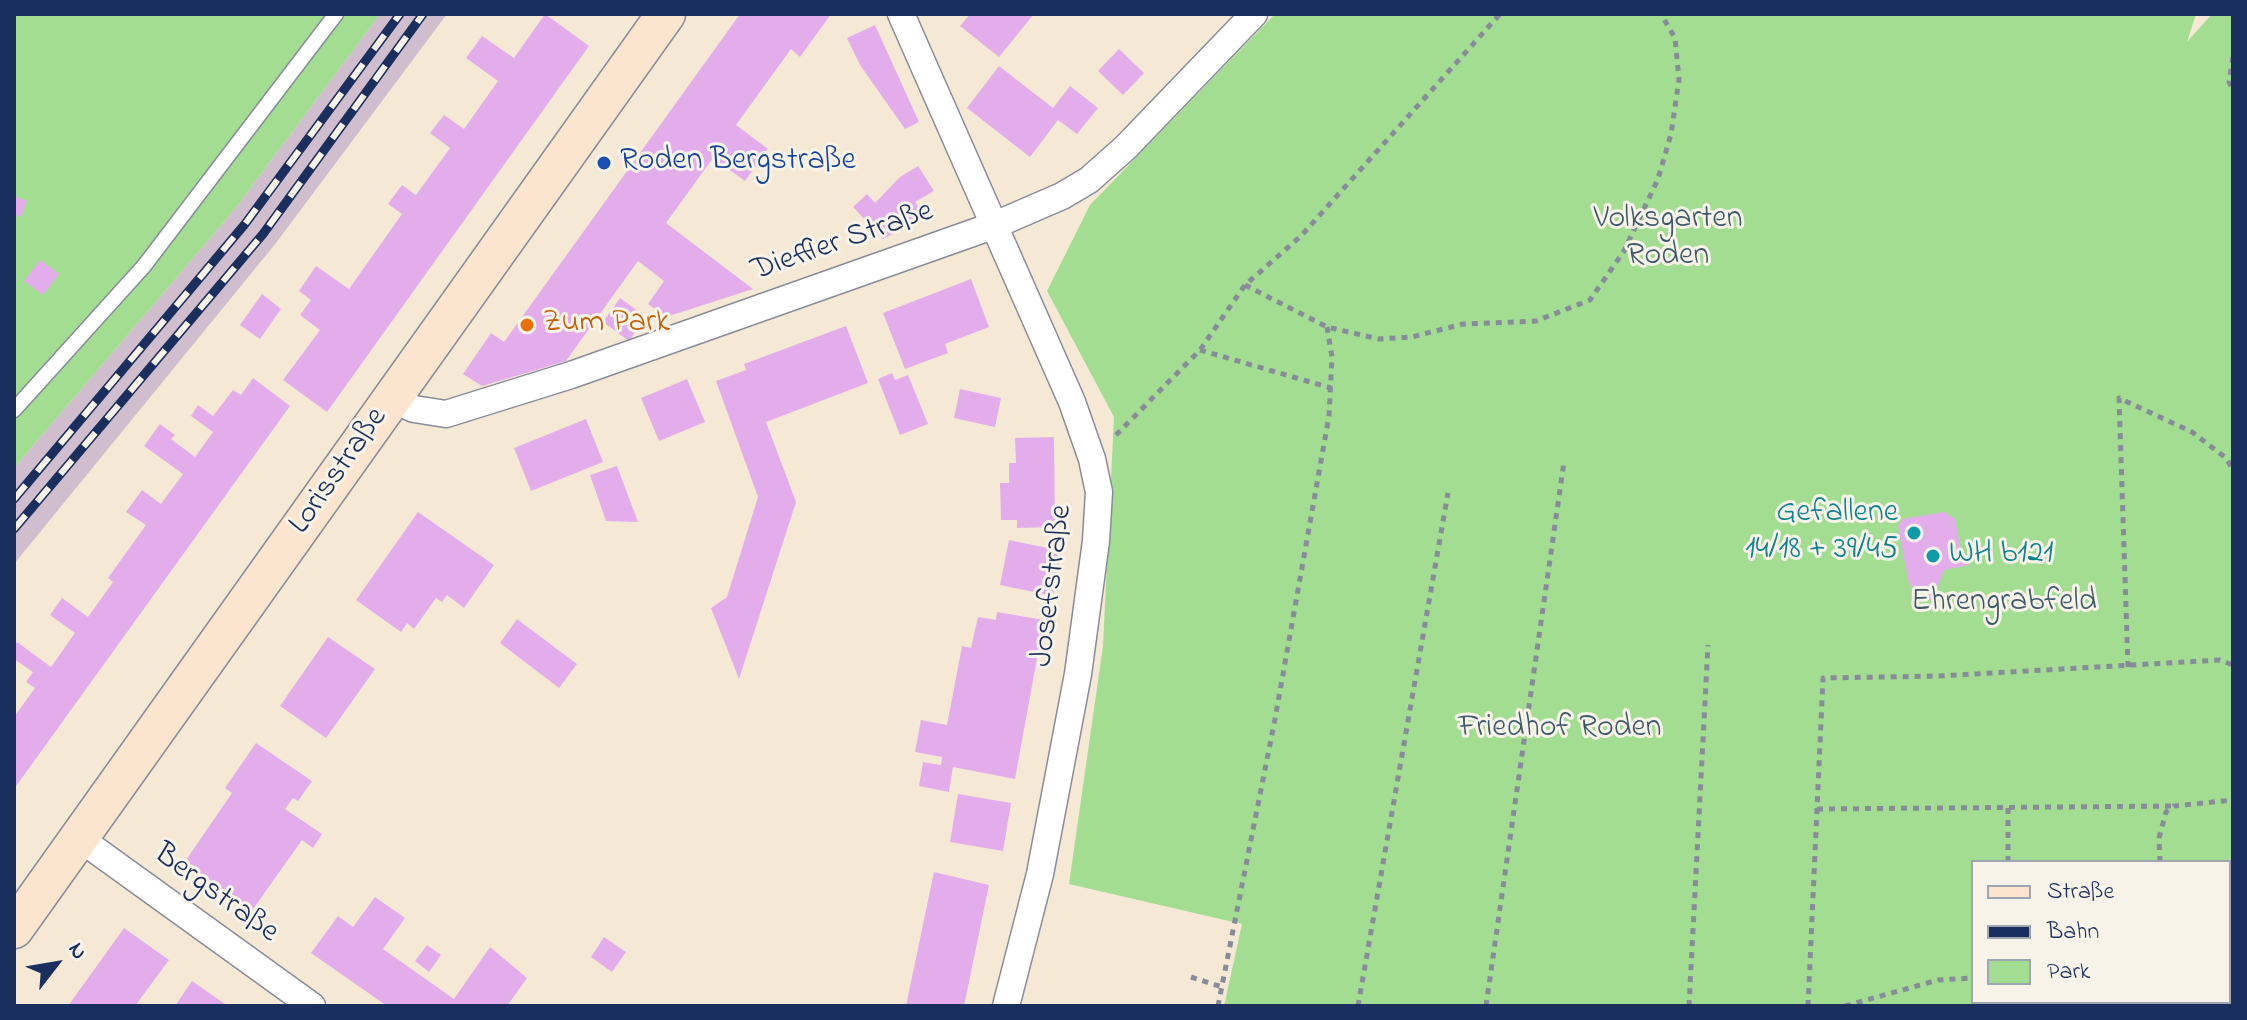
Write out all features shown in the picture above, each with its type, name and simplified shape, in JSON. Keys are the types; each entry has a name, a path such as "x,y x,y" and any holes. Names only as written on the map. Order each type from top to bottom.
{"street":[{"name":"Lorisstraße","path":"14,929 666,14"},
{"name":"Josefstraße","path":"901,14 995,225 1092,459 1099,492 1096,541 1078,674 1040,874 1006,1006"},
{"name":"Dieffler Straße","path":"392,399 414,409 446,414 571,375 995,225 1062,196 1089,180 1126,147 1254,14"},
{"name":"Bergstraße","path":"79,838 312,1006"}],"lane":[{"path":"14,410 144,266 336,14"}],"path":[{"path":"1092,459 1200,350 1245,285 1301,236 1500,14"},
{"path":"1245,285 1327,327 1379,339 1412,337 1463,324 1536,321 1590,300 1624,251 1658,179 1671,134 1679,80 1675,38 1661,14"},
{"path":"2233,57 2229,82 2233,90"},
{"path":"1218,1006 1302,571 1331,388 1332,357 1327,327"},
{"path":"1200,350 1331,388"},
{"path":"2128,667 2119,398 2192,432 2226,458 2233,470"},
{"path":"1486,1006 1564,462"},
{"path":"1358,1006 1448,493"},
{"path":"1689,1006 1708,645"},
{"path":"1808,1006 1823,678 1860,680 2220,660 2233,665"},
{"path":"1817,809 2174,806 2233,800"},
{"path":"2160,860 2159,838 2166,812 2174,806"},
{"path":"2008,808 2008,860"},
{"path":"1191,977 1222,987"},
{"path":"1845,1006 1938,980 1971,978"}],"shaded area":[{"path":"380,14 447,14 276,243 14,564 14,468 235,209"}],"green space":[{"path":"14,14 380,14 235,209 14,468"},
{"path":"1275,14 2196,14 2187,42 2212,14 2233,14 2233,1006 1224,1006 1242,924 1069,884 1103,646 1114,417 1047,291 1090,205"}],"building":[{"path":"545,14 589,46 327,412 283,380 320,330 300,315 311,300 299,291 316,266 349,289 402,214 388,204 402,185 416,195 450,148 430,133 444,115 464,129 498,81 466,58 482,36 514,58"},
{"path":"740,14 831,14 800,57 791,49 736,125 768,149 745,181 713,158 666,223 753,289 666,317 648,304 664,281 638,261 566,361 482,386 463,374 491,333 504,342"},
{"path":"970,14 1034,14 999,57 960,26"},
{"path":"875,25 919,122 905,129 860,65 847,38"},
{"path":"1119,49 1144,73 1123,95 1098,71"},
{"path":"999,66 1053,108 1070,86 1098,108 1077,134 1058,120 1030,157 967,108"},
{"path":"918,166 934,191 915,202 925,217 883,239 853,207 867,194 875,203 900,177"},
{"path":"14,196 27,201 21,217 14,214"},
{"path":"40,260 59,274 43,295 24,281"},
{"path":"971,279 989,327 945,344 948,353 905,369 883,313"},
{"path":"262,294 281,309 260,339 240,325"},
{"path":"620,298 646,317 629,341 603,322"},
{"path":"846,326 868,383 766,422 796,502 739,679 711,608 727,597 758,497 716,381 746,370 744,364"},
{"path":"892,373 895,380 908,375 928,424 900,435 878,379"},
{"path":"253,378 290,406 14,789 14,717 35,688 26,682 33,672 14,659 14,646 17,642 51,667 75,633 50,615 62,598 88,617 113,582 108,578 146,525 126,512 142,490 161,504 183,474 144,446 160,424 175,435 171,439 195,457 213,432 191,416 198,405 213,416 233,390 241,395"},
{"path":"687,379 705,422 659,441 641,398"},
{"path":"960,389 1001,398 995,427 954,418"},
{"path":"586,419 603,462 531,491 514,448"},
{"path":"1054,437 1055,527 1017,528 1017,520 1001,520 1000,483 1009,483 1009,463 1016,463 1015,438"},
{"path":"617,466 638,522 606,521 590,475"},
{"path":"418,512 494,565 464,608 447,595 442,602 436,598 414,629 407,623 401,632 356,600"},
{"name":"WH b121","path":"1944,512 1955,519 1962,556 1967,556 1969,565 1944,570 1932,601 1927,599 1928,588 1916,590 1909,584 1898,526 1903,519"},
{"path":"1009,540 1062,551 1053,596 1000,585"},
{"path":"997,612 1044,620 1015,779 953,767 949,792 919,786 923,762 941,765 942,757 915,752 921,720 947,725 962,646 971,648 978,617 996,620"},
{"path":"517,619 577,664 559,688 500,643"},
{"path":"328,637 375,669 326,738 280,706"},
{"path":"256,743 312,781 298,801 293,798 285,809 322,834 313,848 302,840 251,912 184,863 232,793 225,788"},
{"path":"958,794 1011,803 1003,851 950,842"},
{"path":"934,872 989,885 964,1006 906,1006"},
{"path":"375,897 405,918 383,949 454,999 490,947 527,978 507,1006 387,1006 311,953 338,916 353,927"},
{"path":"124,928 169,960 135,1006 68,1006"},
{"path":"604,937 626,952 612,972 591,957"},
{"path":"427,945 441,955 429,972 415,961"},
{"path":"192,981 228,1006 175,1006"}],"railway":[{"path":"14,499 245,224 400,14"},
{"path":"14,529 263,234 423,14"}],"place":[{"name":"Roden Bergstraße","path":"604,163"},
{"name":"Zum Park","path":"527,325"},
{"name":"Gefallene 14/18 + 39/45","path":"1914,533"},
{"name":"WH b121","path":"1933,556"}],"park label":[{"name":"Volksgarten Roden","path":"1668,240"},
{"name":"Ehrengrabfeld","path":"2004,604"},
{"name":"Friedhof Roden","path":"1560,730"}]}
